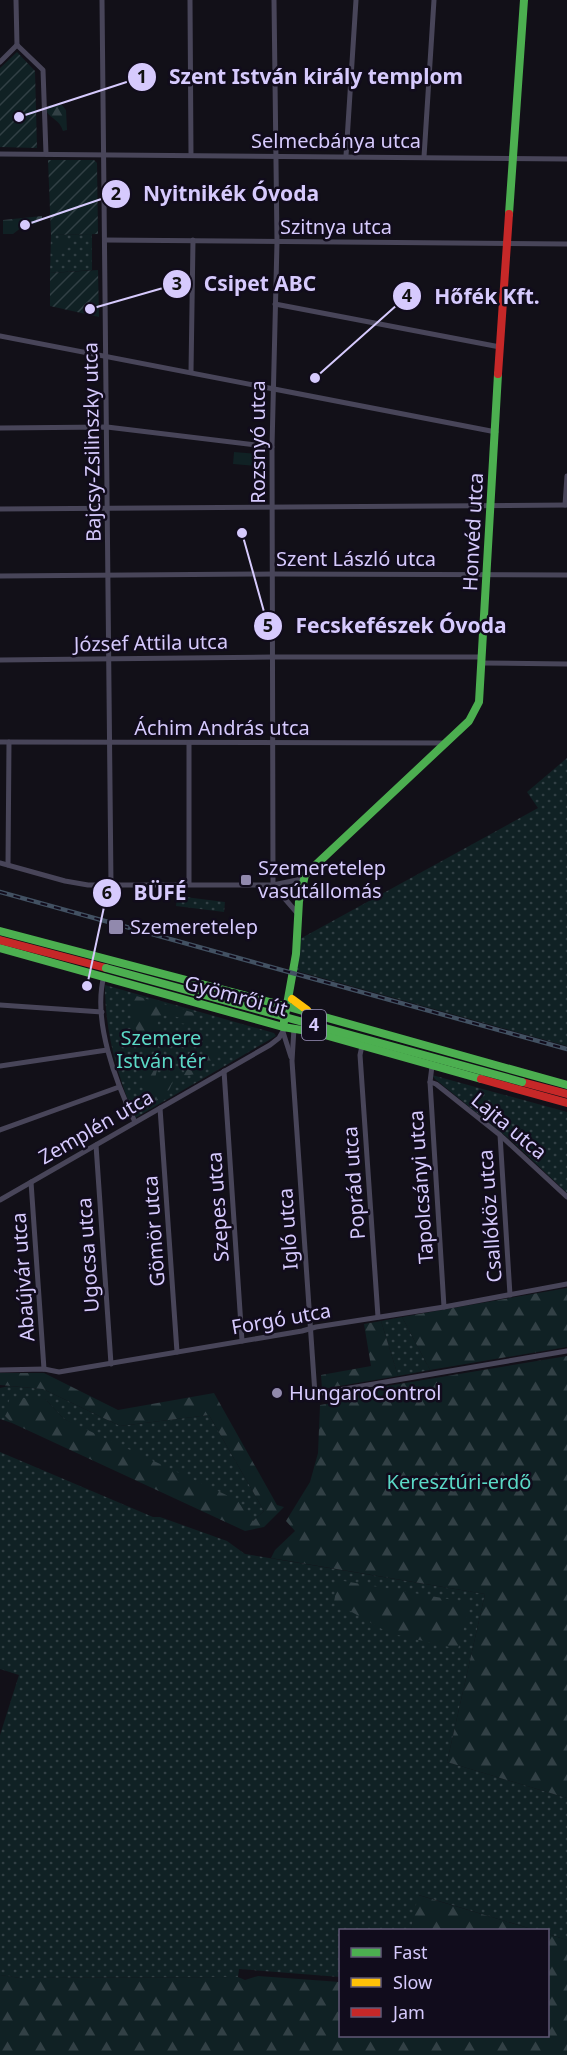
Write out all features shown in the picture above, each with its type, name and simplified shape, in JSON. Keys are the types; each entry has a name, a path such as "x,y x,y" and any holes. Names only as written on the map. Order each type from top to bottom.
{"street":[{"path":"16,0 17,45 43,70 46,154"},
{"name":"Bajcsy-Zsilinszky utca","path":"102,0 111,885"},
{"path":"190,0 191,155"},
{"name":"Rozsnyó utca","path":"273,885 272,447 277,242 274,0"},
{"path":"346,156 356,0"},
{"path":"424,157 434,0"},
{"name":"Honvéd utca","path":"305,875 469,721 479,702 524,0"},
{"path":"0,62 17,45"},
{"name":"Selmecbánya utca","path":"0,154 567,159"},
{"name":"Szitnya utca","path":"105,240 567,244"},
{"path":"191,372 193,240"},
{"path":"276,304 500,347"},
{"path":"0,336 496,432"},
{"path":"0,428 108,427 272,447"},
{"path":"0,508 566,505 567,476"},
{"name":"Szent László utca","path":"0,576 567,575"},
{"name":"József Attila utca","path":"0,660 272,657 482,660 567,664"},
{"name":"Áchim András utca","path":"0,742 445,743"},
{"path":"8,865 9,742"},
{"path":"189,743 189,884"},
{"path":"0,863 77,884 254,886 297,880 305,875"},
{"path":"283,1029 297,943 298,899 305,875"},
{"path":"273,885 298,914"},
{"name":"Gyömrői út","path":"0,931 285,1006 567,1085"},
{"name":"4","path":"0,940 105,972 567,1094"},
{"name":"Gyömrői út","path":"0,948 105,972 283,1029 294,1028 567,1103"},
{"path":"105,972 102,1012 107,1050 118,1087 135,1122"},
{"path":"273,1004 290,995"},
{"path":"290,995 294,1009 294,1028"},
{"path":"290,995 316,1015"},
{"path":"0,1005 102,1012"},
{"name":"Igló utca","path":"294,1028 292,1061 315,1394 567,1351"},
{"name":"Igló utca","path":"283,1029 292,1061"},
{"name":"Zemplén utca","path":"0,1200 270,1045 279,1038 283,1029"},
{"name":"Zemplén utca","path":"270,1045 287,1045 293,1042"},
{"name":"Poprád utca","path":"362,1047 360,1055 378,1317"},
{"path":"0,1066 107,1050"},
{"name":"Tapolcsányi utca","path":"432,1066 430,1082 444,1307"},
{"name":"Szepes utca","path":"224,1071 242,1341"},
{"name":"Lajta utca","path":"430,1082 436,1084 500,1136 567,1197"},
{"path":"0,1130 118,1087"},
{"name":"Gömör utca","path":"160,1108 177,1352"},
{"name":"Csallóköz utca","path":"500,1136 510,1295"},
{"name":"Ugocsa utca","path":"96,1145 111,1364"},
{"name":"Abaújvár utca","path":"31,1182 44,1369"},
{"name":"Forgó utca","path":"0,1370 44,1369 59,1372 567,1284"}],"green space":[{"path":"17,52 35,71 37,148 0,147 0,68"},
{"path":"49,105 62,105 66,110 67,130 63,131 60,124 46,111"},
{"path":"48,160 94,160 97,163 98,234 51,235"},
{"path":"42,216 42,219 35,224 26,224 13,234 3,234 3,220"},
{"path":"92,234 92,270 50,273 51,235"},
{"path":"63,238 69,243 69,247 59,254 53,254 53,242"},
{"path":"98,270 99,317 50,306 50,273"},
{"path":"234,452 258,454 257,466 233,464"},
{"path":"567,758 567,1046 293,970 298,940 538,808 527,792"},
{"path":"177,896 225,902 224,912 176,906"},
{"name":"Szemere István tér","path":"105,985 274,1033 276,1036 135,1118 113,1053 107,1020"},
{"path":"133,995 198,1014 196,1020 186,1024 179,1023 181,1018 169,1015 157,1016 158,1026 165,1033 158,1043 147,1051 132,1021"},
{"path":"213,1049 218,1054 208,1067 199,1073 183,1075 187,1064 205,1061"},
{"path":"155,1060 158,1066 155,1078 167,1079 170,1070 173,1069 174,1077 164,1099 153,1101 142,1077 146,1065"},
{"path":"432,1075 567,1112 567,1193 513,1142"},
{"path":"567,1288 567,1347 430,1370 402,1317"},
{"path":"402,1317 430,1370 398,1376 381,1321"},
{"path":"381,1321 398,1376 322,1389 321,1375 371,1366 364,1324"},
{"name":"Keresztúri-erdő","path":"567,1356 567,1798 447,1762 485,1594 271,1558 275,1550 295,1531 286,1521 310,1482 318,1453 320,1405 333,1403 333,1395"},
{"path":"0,1373 44,1373 118,1410 214,1393 277,1505 284,1507 264,1527 245,1531 12,1423 5,1416 10,1397 45,1399 64,1419 237,1500 253,1521 264,1511 209,1415 120,1426 43,1389 0,1385"},
{"path":"9,1386 43,1389 120,1426 209,1415 264,1511 253,1521 64,1419 45,1399 5,1416 12,1423 0,1419 0,1388"},
{"path":"0,1452 153,1517 160,1517 227,1541 245,1554 485,1594 447,1762 567,1798 567,1940 549,1934 549,1929 532,1929 419,1895 411,1929 339,1929 339,1977 239,1969 238,1977 20,1978 0,1975 0,1735 19,1675 0,1669"},
{"path":"338,1580 471,1603 458,1649 389,1633 334,1602"},
{"path":"418,1895 532,1929 411,1929"},
{"path":"549,1934 567,1940 567,2055 0,2055 0,1975 20,1978 238,1977 245,1980 258,1976 339,1982 339,2037 549,2037"}],"railway":[{"path":"0,892 567,1049"}],"traffic: fast":[{"path":"509,214 524,0"},
{"path":"283,1027 296,954 299,901 305,875 469,721 479,702 498,374"},
{"path":"0,931 285,1006 567,1085"},
{"path":"0,948 283,1027 314,1032 481,1079"},
{"path":"106,968 522,1082"}],"traffic: slow":[{"path":"292,999 307,1010"}],"traffic: jam":[{"path":"498,374 509,214"},
{"path":"0,940 106,968"},
{"path":"481,1079 567,1103"},
{"path":"522,1082 567,1094"}],"place":[{"name":"Szent István király templom","path":"19,117"},
{"name":"Nyitnikék Óvoda","path":"25,225"},
{"name":"Csipet ABC","path":"90,309"},
{"name":"Hőfék Kft.","path":"315,378"},
{"name":"Fecskefészek Óvoda","path":"242,533"},
{"name":"Szemeretelep vasútállomás","path":"246,880"},
{"name":"Szemeretelep","path":"116,927"},
{"name":"BÜFÉ","path":"87,986"},
{"name":"HungaroControl","path":"277,1393"}]}
